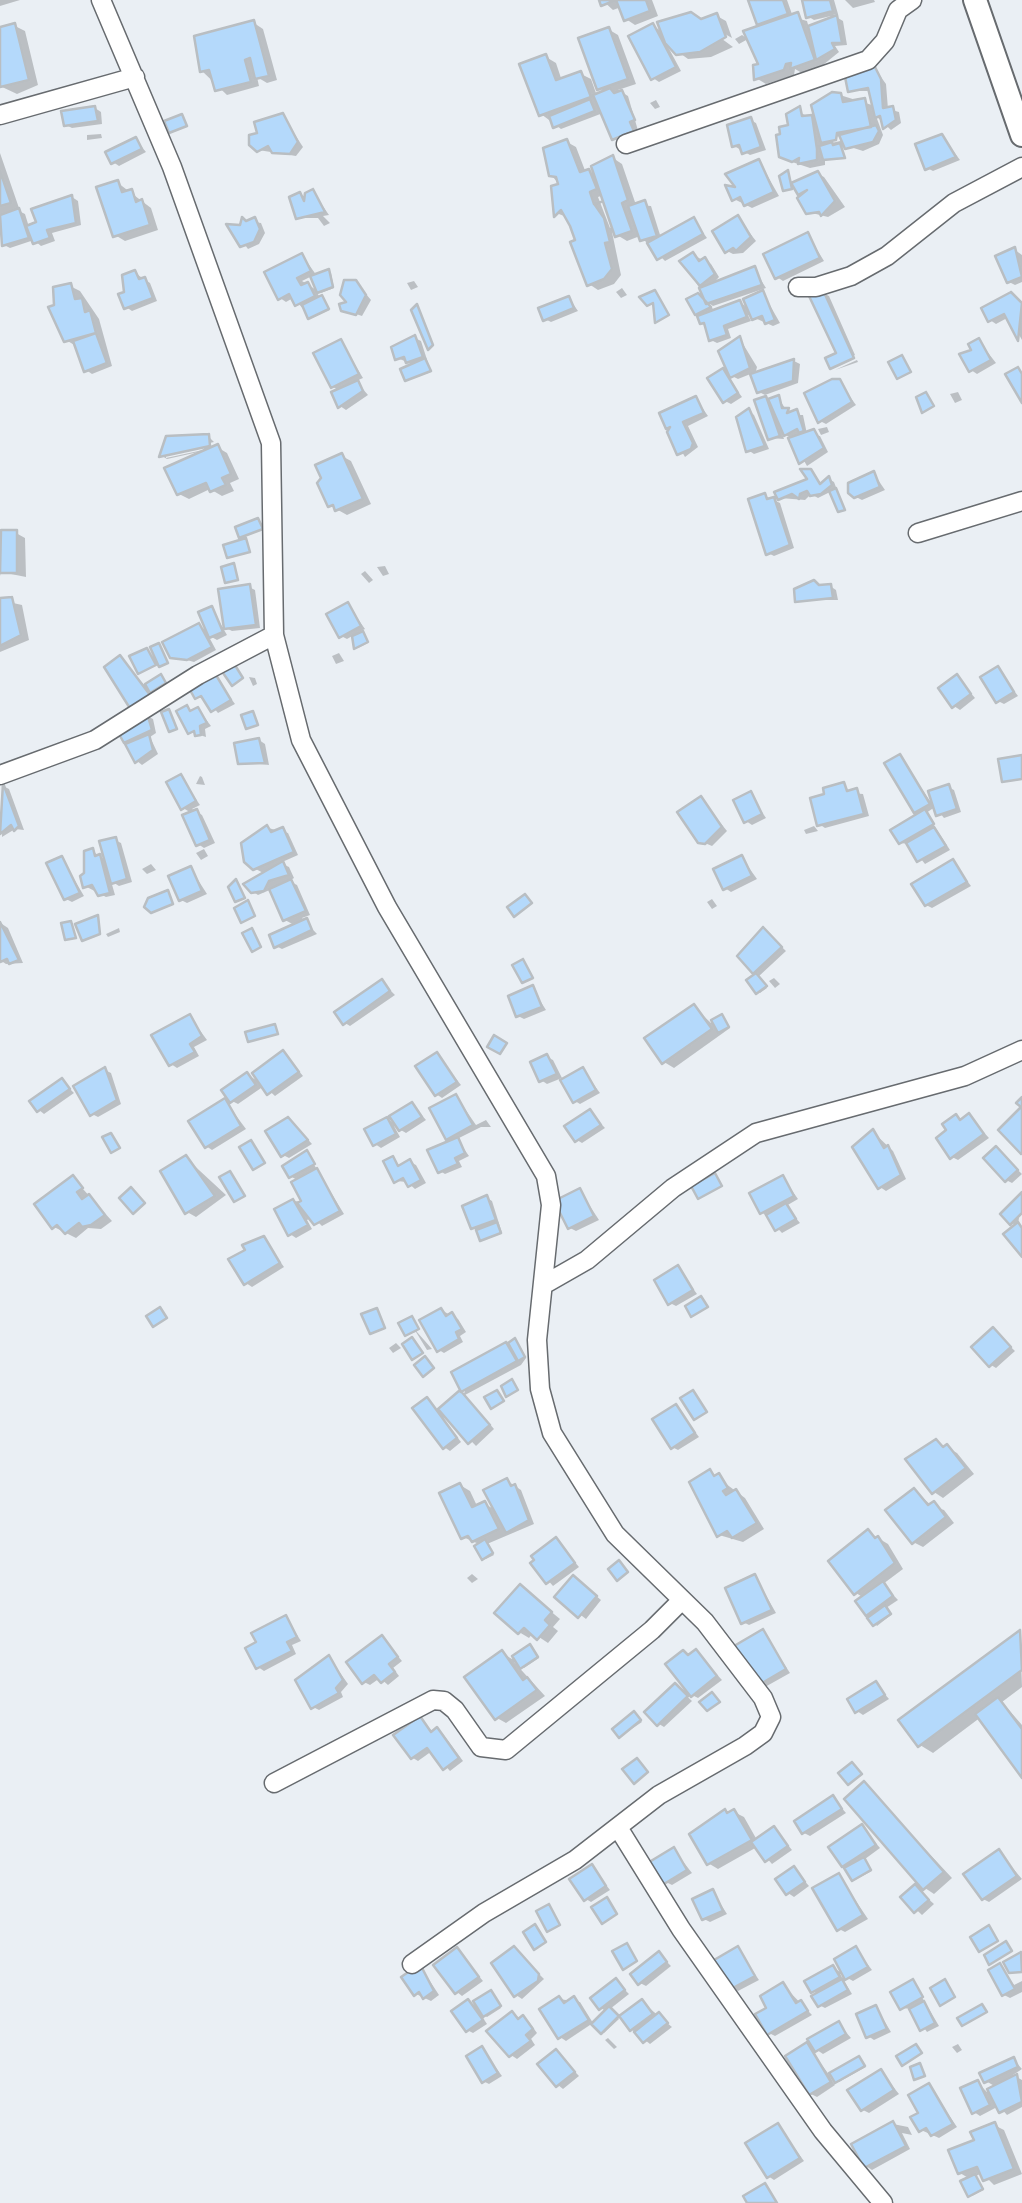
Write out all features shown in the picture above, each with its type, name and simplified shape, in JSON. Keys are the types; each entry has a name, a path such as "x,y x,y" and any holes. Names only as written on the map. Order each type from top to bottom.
{"street":[{"path":"100,0 136,77 271,443 274,635 301,740 387,907 546,1176 550,1205 538,1340 540,1389 552,1433 615,1534 705,1622 762,1698 770,1716 769,1725 733,1754 630,1815 619,1829 412,1964"},
{"path":"626,144 868,60 885,42 898,10 912,0"},
{"path":"976,0 1022,135"},
{"path":"0,115 136,77"},
{"path":"798,287 816,287 851,276 887,256 954,203 1022,167"},
{"path":"918,533 1022,500"},
{"path":"0,775 95,740 198,675 274,635"},
{"path":"545,1284 587,1260 687,1178 756,1133 965,1076 1022,1050"},
{"path":"274,1783 432,1700 444,1701 455,1710 481,1747 506,1750 652,1630 682,1600"},
{"path":"619,1829 681,1929 823,2131 884,2203"}],"building":[{"path":"616,0 646,0 650,11 624,21"},
{"path":"748,0 783,0 788,14 757,25"},
{"path":"802,0 830,0 833,11 806,18"},
{"path":"691,12 701,19 717,13 726,37 700,52 676,55 665,43 657,22"},
{"path":"798,12 815,60 790,69 791,63 786,64 784,70 754,80 753,65 758,64 743,31"},
{"path":"837,15 842,43 832,43 835,49 816,60 808,26"},
{"path":"254,20 269,76 255,79 250,58 245,60 251,82 215,91 209,70 200,72 194,36"},
{"path":"15,23 29,80 0,87 0,27"},
{"path":"653,23 676,67 651,80 628,36"},
{"path":"609,27 628,79 597,90 578,38"},
{"path":"546,54 556,80 581,71 591,97 539,116 519,64"},
{"path":"873,63 881,79 883,108 893,106 896,120 883,129 880,116 875,118 868,88 848,92 845,77"},
{"path":"610,88 614,93 622,90 635,120 630,122 634,131 612,140 593,95"},
{"path":"832,92 841,93 843,102 865,98 871,127 837,133 836,140 821,143 811,105"},
{"path":"590,99 595,111 553,128 549,116"},
{"path":"95,106 98,121 64,126 61,111"},
{"path":"800,106 802,116 812,115 817,160 798,164 799,158 792,162 779,157 776,135 780,134 779,127 788,125 786,114"},
{"path":"283,113 298,142 290,154 272,153 268,146 257,152 249,145 249,135 257,133 254,122"},
{"path":"182,114 187,126 169,133 164,121"},
{"path":"751,117 761,147 742,154 739,145 732,147 727,125"},
{"path":"876,125 879,131 873,142 845,149 839,135"},
{"path":"942,134 956,157 925,170 915,144"},
{"path":"136,137 142,149 111,164 105,152"},
{"path":"567,139 580,172 589,169 597,189 590,192 594,204 601,202 595,205 604,218 610,242 605,243 612,269 604,279 587,286 570,242 575,240 570,226 561,210 554,217 551,186 558,184 556,177 549,176 543,148"},
{"path":"840,143 845,158 823,160 819,146"},
{"path":"613,155 628,200 622,203 632,231 615,237 591,166"},
{"path":"759,159 774,192 744,206 740,197 732,201 725,185 735,187 725,174"},
{"path":"788,170 792,189 783,191 779,176"},
{"path":"0,171 11,203 0,206"},
{"path":"818,171 835,201 821,216 819,212 806,214 797,198 807,190 798,195 791,183"},
{"path":"118,180 122,192 132,189 136,202 142,199 150,225 113,237 96,187"},
{"path":"313,189 325,212 296,219 289,197 300,192 304,201 305,193"},
{"path":"72,195 76,223 47,230 50,238 33,244 26,226 36,222 31,209"},
{"path":"645,200 657,236 640,241 628,206"},
{"path":"19,208 29,238 2,246 0,215"},
{"path":"738,215 751,237 736,251 733,248 725,253 712,231"},
{"path":"242,217 246,221 255,217 260,229 254,242 240,247 226,224 240,225"},
{"path":"694,217 703,234 657,260 647,243"},
{"path":"808,232 820,258 775,279 763,254"},
{"path":"1015,247 1022,277 1007,283 995,256"},
{"path":"693,252 699,261 705,257 715,274 700,286 679,261"},
{"path":"302,253 311,271 297,278 301,285 308,282 315,296 295,306 289,294 278,300 264,272"},
{"path":"755,266 762,285 706,304 699,288"},
{"path":"329,269 333,287 317,293 310,276"},
{"path":"135,270 139,279 145,277 153,298 124,309 118,294 124,292 122,275"},
{"path":"344,280 356,280 366,295 356,315 341,311 339,304 346,302 340,295"},
{"path":"71,283 75,299 82,298 85,312 90,310 96,333 64,342 48,307 54,305 53,287"},
{"path":"655,290 669,315 655,323 653,303 647,306 639,297"},
{"path":"763,290 775,320 765,324 762,316 752,320 743,299"},
{"path":"823,290 854,358 830,369 825,358 836,353 809,296"},
{"path":"1011,292 1022,303 1018,341 1004,314 988,322 981,308"},
{"path":"698,293 711,307 695,315 686,299"},
{"path":"322,295 329,309 308,319 302,305"},
{"path":"569,296 574,308 543,321 538,308"},
{"path":"740,300 747,317 724,326 727,335 709,341 704,323 700,324 697,316"},
{"path":"417,304 433,345 428,350 411,310"},
{"path":"96,333 107,363 84,372 73,341"},
{"path":"415,335 423,357 406,363 404,357 395,360 391,347"},
{"path":"740,336 750,368 730,378 718,351"},
{"path":"979,338 991,360 969,372 959,354 971,350 968,344"},
{"path":"341,339 359,374 331,388 313,353"},
{"path":"902,355 911,372 897,379 888,362"},
{"path":"425,358 431,371 405,381 400,369"},
{"path":"794,359 793,381 757,393 750,374"},
{"path":"1018,367 1022,374 1022,403 1005,374"},
{"path":"723,368 738,393 723,403 707,378"},
{"path":"840,379 852,402 818,423 804,393"},
{"path":"358,380 363,391 338,408 331,392"},
{"path":"926,392 934,406 922,413 916,397"},
{"path":"779,395 782,408 789,408 787,413 797,409 804,431 799,433 797,429 784,436 768,399"},
{"path":"696,396 704,413 683,422 693,443 691,449 677,455 667,432 670,427 666,429 659,413"},
{"path":"766,396 780,436 768,440 754,400"},
{"path":"749,408 765,446 746,452 736,417"},
{"path":"814,429 824,448 799,464 788,438"},
{"path":"209,434 210,446 159,457 166,436"},
{"path":"218,444 231,474 222,478 226,485 210,492 206,483 177,495 164,468"},
{"path":"342,453 363,499 335,511 333,505 328,507 317,483 321,478 315,465"},
{"path":"800,469 811,469 820,484 829,476 832,485 821,494 810,496 807,491 799,499 792,494 778,500 774,492 807,479"},
{"path":"874,471 880,487 854,498 848,493 848,483"},
{"path":"836,488 845,510 838,512 829,491"},
{"path":"765,493 767,499 774,497 790,545 766,555 748,499"},
{"path":"258,518 263,529 239,538 235,527"},
{"path":"1,530 17,530 17,573 0,573"},
{"path":"246,538 250,552 227,558 223,545"},
{"path":"234,563 238,580 225,583 221,567"},
{"path":"814,580 819,585 831,584 833,598 795,602 794,589"},
{"path":"250,584 256,625 224,629 218,589"},
{"path":"12,597 21,635 0,646 0,598"},
{"path":"348,602 361,626 339,638 326,614"},
{"path":"212,606 223,632 209,638 198,612"},
{"path":"199,623 212,647 187,660 170,658 162,642"},
{"path":"363,631 368,642 354,649 352,636"},
{"path":"159,643 168,663 159,667 150,647"},
{"path":"147,648 156,665 138,674 129,656"},
{"path":"120,655 150,695 131,710 104,667"},
{"path":"233,662 243,678 232,686 221,670"},
{"path":"998,666 1014,692 996,703 980,677"},
{"path":"161,674 166,683 150,693 145,684"},
{"path":"957,674 971,694 952,708 938,688"},
{"path":"216,675 231,700 211,712 201,696 195,699 190,690"},
{"path":"187,705 190,711 198,707 207,723 200,726 201,735 195,736 194,731 188,734 176,711"},
{"path":"169,709 177,729 169,732 161,712"},
{"path":"253,711 258,725 246,729 241,715"},
{"path":"147,713 152,730 124,743 119,734"},
{"path":"149,734 153,750 135,763 125,744"},
{"path":"259,738 265,763 238,764 234,743"},
{"path":"900,754 930,804 914,813 884,763"},
{"path":"1022,755 1022,779 1002,782 998,759"},
{"path":"181,774 196,801 181,810 166,782"},
{"path":"844,782 847,791 857,788 864,814 817,826 810,798 824,794 823,788"},
{"path":"3,783 19,826 14,831 11,825 0,834"},
{"path":"949,784 957,809 936,816 928,791"},
{"path":"751,791 762,814 744,823 733,800"},
{"path":"701,796 722,827 705,844 698,843 677,812"},
{"path":"197,809 210,840 196,846 182,815"},
{"path":"925,809 934,824 899,844 890,830"},
{"path":"267,825 271,832 283,827 294,852 253,870 244,862 241,843"},
{"path":"934,827 946,846 917,862 906,843"},
{"path":"116,837 127,879 111,884 99,841"},
{"path":"93,848 95,856 100,854 110,893 98,896 92,885 83,888 80,876 84,873 84,851"},
{"path":"742,855 752,876 723,890 713,869"},
{"path":"62,856 80,893 64,900 46,863"},
{"path":"953,859 967,882 925,906 911,884"},
{"path":"283,861 289,875 269,881 264,891 251,893 243,884"},
{"path":"191,866 202,891 179,901 168,876"},
{"path":"236,879 245,898 235,902 228,887"},
{"path":"291,879 306,911 283,921 269,889"},
{"path":"168,890 173,904 151,913 144,907 148,898"},
{"path":"525,894 532,903 514,917 507,907"},
{"path":"248,900 255,916 241,923 234,908"},
{"path":"98,915 100,934 82,941 75,924"},
{"path":"307,918 312,930 274,948 269,935"},
{"path":"71,921 76,938 65,940 61,923"},
{"path":"0,922 19,960 9,964 7,959 0,962"},
{"path":"763,927 782,947 753,974 737,956"},
{"path":"252,928 261,947 252,952 242,933"},
{"path":"523,959 533,978 522,983 512,965"},
{"path":"756,973 767,986 756,994 746,980"},
{"path":"382,979 390,991 343,1025 334,1012"},
{"path":"533,985 542,1007 516,1017 508,996"},
{"path":"694,1004 712,1029 662,1064 644,1038"},
{"path":"190,1014 202,1036 190,1044 195,1052 169,1066 151,1035"},
{"path":"722,1014 729,1027 718,1033 711,1020"},
{"path":"275,1024 278,1034 248,1042 245,1032"},
{"path":"494,1035 507,1043 500,1054 487,1047"},
{"path":"283,1050 299,1072 267,1095 252,1073"},
{"path":"437,1052 457,1082 435,1096 415,1066"},
{"path":"547,1054 557,1074 539,1082 530,1062"},
{"path":"105,1067 117,1100 90,1116 73,1086"},
{"path":"583,1067 596,1090 573,1103 560,1080"},
{"path":"247,1072 256,1085 230,1103 221,1090"},
{"path":"62,1078 70,1089 37,1112 29,1101"},
{"path":"456,1094 473,1125 446,1140 429,1108"},
{"path":"1022,1097 1021,1154 998,1130 1021,1107 1016,1103"},
{"path":"225,1098 241,1126 205,1148 188,1121"},
{"path":"412,1102 422,1117 399,1131 389,1116"},
{"path":"590,1109 601,1125 575,1142 564,1126"},
{"path":"969,1113 984,1134 950,1159 936,1138 946,1130 942,1124 956,1114 960,1120"},
{"path":"288,1117 308,1140 281,1157 265,1131"},
{"path":"387,1117 396,1134 373,1146 364,1129"},
{"path":"873,1129 884,1148 888,1145 901,1175 878,1189 852,1147"},
{"path":"111,1133 120,1148 111,1153 102,1137"},
{"path":"458,1137 465,1153 455,1158 458,1164 438,1173 427,1150"},
{"path":"251,1140 265,1163 253,1170 239,1147"},
{"path":"996,1146 1018,1170 1005,1182 983,1158"},
{"path":"307,1150 315,1164 289,1178 282,1166"},
{"path":"186,1155 215,1196 185,1214 160,1171"},
{"path":"393,1156 398,1166 410,1159 421,1180 408,1187 403,1178 394,1183 383,1161"},
{"path":"317,1168 340,1211 314,1225 297,1203 301,1201 291,1182"},
{"path":"230,1171 245,1196 234,1202 219,1177"},
{"path":"715,1173 722,1186 698,1199 691,1186"},
{"path":"73,1175 83,1188 77,1192 82,1199 89,1194 105,1215 91,1225 82,1227 79,1223 65,1234 57,1225 52,1229 34,1204"},
{"path":"783,1175 794,1196 760,1214 749,1193"},
{"path":"131,1187 145,1203 133,1214 119,1198"},
{"path":"580,1188 594,1216 568,1229 554,1201"},
{"path":"1022,1192 1022,1213 1010,1225 1000,1214"},
{"path":"487,1195 496,1220 471,1229 462,1206"},
{"path":"293,1199 308,1225 288,1236 274,1209"},
{"path":"786,1203 796,1219 775,1231 766,1215"},
{"path":"497,1222 501,1233 480,1241 476,1230"},
{"path":"1018,1222 1022,1228 1022,1257 1003,1234"},
{"path":"264,1236 280,1263 244,1285 228,1259 245,1250 242,1245"},
{"path":"678,1265 693,1290 668,1305 654,1280"},
{"path":"701,1296 708,1307 691,1317 685,1306"},
{"path":"160,1307 167,1318 153,1327 146,1316"},
{"path":"377,1308 385,1328 370,1334 361,1314"},
{"path":"441,1308 446,1316 452,1312 462,1329 456,1332 459,1339 437,1352 419,1320"},
{"path":"412,1316 419,1329 405,1336 398,1323"},
{"path":"993,1327 1011,1347 989,1367 971,1347"},
{"path":"412,1337 423,1353 412,1360 402,1344"},
{"path":"515,1338 525,1357 518,1361 508,1343"},
{"path":"506,1342 517,1361 461,1392 451,1372"},
{"path":"425,1356 434,1368 423,1377 414,1365"},
{"path":"512,1379 518,1390 506,1397 501,1386"},
{"path":"460,1390 490,1425 468,1444 438,1409"},
{"path":"497,1390 504,1401 491,1409 484,1397"},
{"path":"693,1390 707,1412 694,1420 680,1398"},
{"path":"427,1397 457,1438 443,1449 412,1408"},
{"path":"676,1404 695,1433 671,1449 652,1419"},
{"path":"936,1439 943,1447 947,1444 966,1468 932,1494 905,1459"},
{"path":"710,1469 714,1476 719,1473 728,1488 723,1491 726,1495 736,1489 757,1523 732,1538 727,1531 717,1537 689,1482"},
{"path":"507,1478 511,1486 515,1484 529,1520 506,1533 483,1490"},
{"path":"460,1483 472,1507 485,1501 499,1529 472,1542 468,1536 461,1539 439,1493"},
{"path":"914,1488 928,1505 934,1501 946,1517 912,1544 885,1510"},
{"path":"868,1529 875,1538 878,1536 895,1563 854,1595 828,1561"},
{"path":"556,1537 575,1563 546,1584 530,1563 534,1560 531,1556"},
{"path":"485,1539 493,1553 482,1560 474,1546"},
{"path":"619,1560 628,1572 617,1581 608,1569"},
{"path":"755,1574 772,1610 741,1624 725,1588"},
{"path":"573,1575 597,1596 578,1618 554,1597"},
{"path":"883,1581 893,1596 866,1616 855,1601"},
{"path":"520,1584 552,1612 545,1620 550,1625 537,1640 524,1628 518,1634 494,1613"},
{"path":"885,1605 891,1614 873,1626 867,1618"},
{"path":"286,1615 297,1637 287,1642 292,1651 256,1669 245,1648 256,1642 251,1633"},
{"path":"763,1629 786,1669 757,1686 734,1646"},
{"path":"1020,1630 1022,1670 918,1747 898,1720"},
{"path":"382,1635 398,1657 389,1664 395,1672 381,1683 374,1675 362,1684 346,1662"},
{"path":"530,1644 538,1657 520,1669 512,1656"},
{"path":"696,1649 717,1676 691,1697 665,1664 683,1650 688,1655"},
{"path":"502,1650 523,1680 527,1677 537,1690 495,1720 464,1677"},
{"path":"329,1655 343,1680 336,1688 339,1693 311,1709 295,1680"},
{"path":"876,1681 885,1695 855,1713 847,1699"},
{"path":"675,1683 688,1696 657,1726 644,1712"},
{"path":"712,1692 720,1702 707,1711 699,1702"},
{"path":"998,1697 1022,1729 1022,1778 975,1714"},
{"path":"634,1711 641,1720 619,1738 612,1729"},
{"path":"420,1716 431,1732 437,1727 459,1758 443,1770 427,1748 411,1759 393,1735"},
{"path":"637,1758 648,1772 634,1784 622,1769"},
{"path":"852,1762 862,1774 848,1785 838,1773"},
{"path":"864,1781 944,1872 923,1890 844,1799"},
{"path":"833,1795 842,1809 802,1834 794,1821"},
{"path":"725,1809 727,1813 734,1809 752,1840 707,1865 689,1834"},
{"path":"862,1824 876,1845 842,1867 828,1847"},
{"path":"774,1826 788,1846 765,1862 751,1842"},
{"path":"674,1847 687,1870 664,1884 646,1864"},
{"path":"999,1849 1017,1876 982,1900 963,1874"},
{"path":"864,1857 871,1870 852,1881 844,1868"},
{"path":"592,1864 606,1886 584,1901 569,1879"},
{"path":"794,1866 805,1882 786,1895 775,1879"},
{"path":"839,1873 863,1915 837,1931 812,1888"},
{"path":"915,1884 929,1900 914,1913 900,1897"},
{"path":"713,1889 723,1911 702,1920 692,1899"},
{"path":"607,1897 617,1914 602,1924 591,1907"},
{"path":"549,1904 560,1925 547,1932 536,1911"},
{"path":"535,1924 546,1942 534,1950 523,1932"},
{"path":"989,1925 998,1941 979,1952 970,1937"},
{"path":"1006,1941 1012,1951 989,1965 984,1955"},
{"path":"627,1943 637,1961 623,1970 612,1951"},
{"path":"514,1946 539,1974 538,1981 514,1997 491,1963"},
{"path":"738,1946 755,1976 731,1989 714,1960"},
{"path":"856,1946 868,1967 845,1980 834,1959"},
{"path":"457,1947 479,1977 455,1994 433,1965"},
{"path":"659,1951 667,1962 638,1985 630,1974"},
{"path":"1021,1952 1022,1972 1009,1973 1003,1962"},
{"path":"1000,1963 1015,1989 1002,1996 988,1970"},
{"path":"420,1964 434,1991 423,1999 419,1992 414,1996 401,1977"},
{"path":"833,1965 840,1977 811,1993 804,1981"},
{"path":"616,1978 625,1990 599,2010 590,1998"},
{"path":"842,1979 848,1990 818,2007 811,1996"},
{"path":"913,1979 923,1997 900,2010 890,1992"},
{"path":"945,1979 955,1997 940,2006 930,1988"},
{"path":"783,1982 796,2003 801,2000 808,2011 767,2035 755,2014 766,2008 760,1996"},
{"path":"491,1990 501,2006 483,2017 473,2001"},
{"path":"559,1996 564,2003 574,1996 589,2020 558,2039 539,2009"},
{"path":"468,1999 483,2020 466,2032 451,2011"},
{"path":"642,1999 653,2014 630,2031 619,2016"},
{"path":"924,2001 935,2023 920,2031 909,2009"},
{"path":"982,2004 987,2012 962,2026 957,2018"},
{"path":"876,2005 887,2029 866,2038 856,2014"},
{"path":"609,2006 619,2016 601,2034 591,2024"},
{"path":"512,2011 518,2019 523,2015 533,2029 526,2035 531,2041 509,2057 486,2031"},
{"path":"659,2012 668,2023 643,2043 634,2032"},
{"path":"839,2021 846,2034 815,2052 807,2039"},
{"path":"807,2042 831,2082 809,2095 785,2056"},
{"path":"916,2044 922,2053 902,2066 896,2056"},
{"path":"482,2046 498,2073 482,2083 466,2056"},
{"path":"556,2049 575,2072 556,2087 537,2064"},
{"path":"859,2056 865,2066 835,2083 829,2073"},
{"path":"1014,2057 1018,2067 984,2083 979,2073"},
{"path":"920,2063 925,2076 914,2080 910,2067"},
{"path":"881,2069 894,2090 861,2111 847,2090"},
{"path":"1017,2074 1022,2102 999,2113 987,2089"},
{"path":"978,2080 990,2105 972,2114 960,2088"},
{"path":"929,2083 953,2124 931,2136 926,2128 919,2132 910,2117 918,2113 908,2095"},
{"path":"893,2121 906,2146 864,2168 851,2144"},
{"path":"995,2122 1014,2169 983,2181 977,2167 958,2174 948,2150 974,2140 970,2132"},
{"path":"778,2123 800,2158 767,2178 745,2143"},
{"path":"975,2174 983,2189 968,2197 960,2181"},
{"path":"765,2183 777,2203 747,2203 743,2196"}]}
